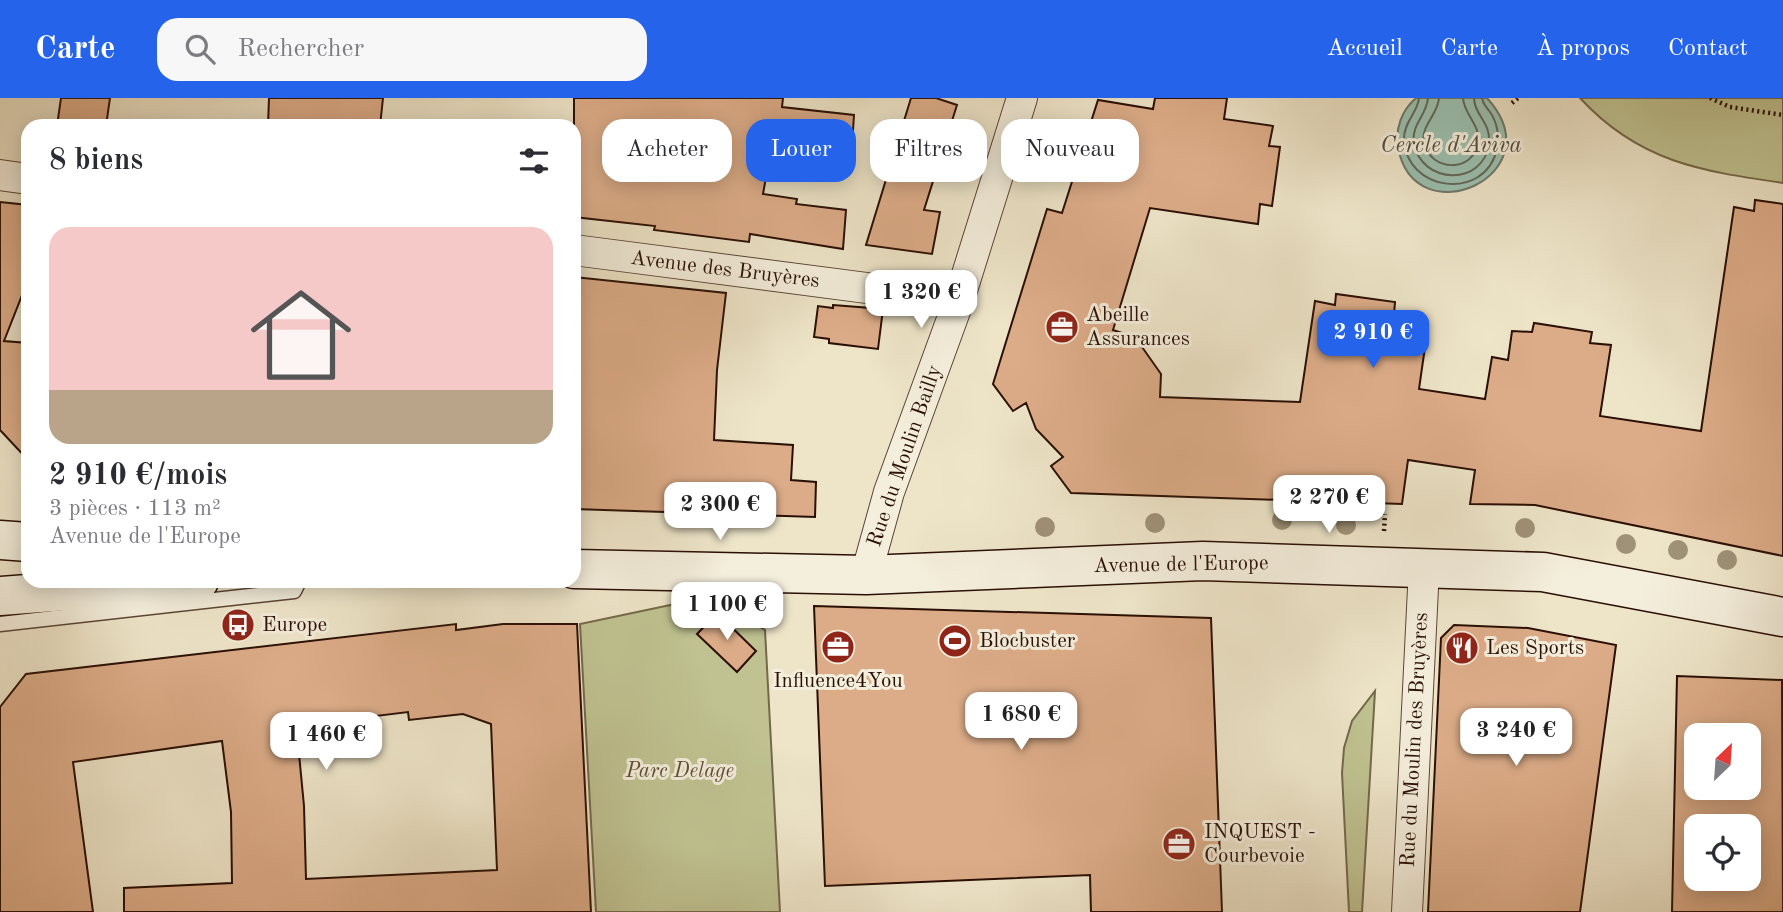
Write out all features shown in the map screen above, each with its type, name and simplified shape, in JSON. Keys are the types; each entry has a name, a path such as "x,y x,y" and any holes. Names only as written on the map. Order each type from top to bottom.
{"main road":[{"path":"0,540 21,542"},
{"name":"Avenue de l'Europe","path":"581,569 866,575 1203,561 1544,572 1783,617"},
{"path":"0,596 106,588"}],"street":[{"name":"Rue du Moulin Bailly","path":"866,575 905,445 959,300 1022,98"},
{"path":"0,175 21,178"},
{"name":"Avenue des Bruyères","path":"581,251 959,300"},
{"name":"Rue du Moulin des Bruyères","path":"1407,912 1424,568"}],"lane":[{"path":"0,624 294,591 296,588"}],"path":[{"path":"1511,103 1518,98"},
{"path":"1710,98 1730,107 1783,115"}],"green space":[{"path":"1580,98 1783,98 1783,183 1698,168 1649,150 1602,120"},
{"name":"Parc Delage","path":"675,604 724,606 765,630 780,912 596,912 580,624"},
{"path":"1375,691 1362,912 1349,912 1342,773 1344,748 1352,721"}],"water":[{"name":"Cercle d'Aviva","path":"1416,98 1487,98 1504,126 1505,151 1494,171 1475,186 1452,192 1428,189 1409,174 1398,147 1398,133 1403,114"}],"building":[{"path":"61,98 110,98 107,119 58,119"},
{"path":"269,98 383,98 381,119 268,119"},
{"path":"574,98 783,98 782,107 854,115 854,119 746,119 746,182 765,182 763,194 797,199 796,204 846,210 843,249 750,234 749,242 654,230 655,226 581,218 581,119 574,119"},
{"path":"911,98 936,98 957,105 953,119 905,119"},
{"name":"Abeille Assurances","path":"1155,98 1227,98 1224,119 1273,126 1269,146 1280,147 1272,206 1260,204 1258,224 1150,208 1113,330 1135,337 1161,374 1160,397 1300,402 1315,301 1335,305 1336,294 1395,302 1394,314 1413,316 1409,345 1425,347 1419,389 1485,399 1492,357 1508,360 1512,331 1532,332 1534,323 1592,332 1590,343 1611,345 1600,416 1701,431 1734,207 1754,211 1755,200 1783,204 1783,556 1535,505 1470,504 1475,470 1408,460 1402,504 1071,493 1051,466 1063,457 1036,429 1026,403 1013,411 993,384 1047,209 1062,213 1072,182 1139,182 1139,119 1092,119 1098,100 1153,109"},
{"path":"885,182 933,182 924,210 940,212 932,254 866,245"},
{"path":"0,202 21,204 21,298 4,341 21,342 21,452 0,430"},
{"path":"581,278 726,293 717,370 714,440 793,445 791,480 816,482 815,517 581,509"},
{"path":"833,305 883,309 878,349 829,343 829,339 814,337 818,306 833,308"},
{"path":"814,606 1211,618 1222,912 1091,912 1090,875 825,886"},
{"path":"717,613 756,651 737,672 697,634"},
{"path":"456,624 456,630 503,624 577,624 591,912 124,912 124,888 232,883 231,812 222,741 73,762 93,912 0,912 0,707 26,674","holes":["408,712 409,720 463,714 491,724 497,870 306,879 304,806 297,733 335,728 334,721"]},
{"path":"1454,625 1528,628 1616,645 1580,912 1428,912 1441,638"},
{"path":"1677,676 1782,680 1783,912 1672,912"}],"place":[{"name":"Abeille Assurances","path":"1062,327"},
{"name":"Europe","path":"238,625"},
{"name":"Blocbuster","path":"955,641"},
{"name":"Influence4You","path":"838,647"},
{"name":"Les Sports","path":"1462,648"},
{"name":"INQUEST - Courbevoie","path":"1179,844"}]}
